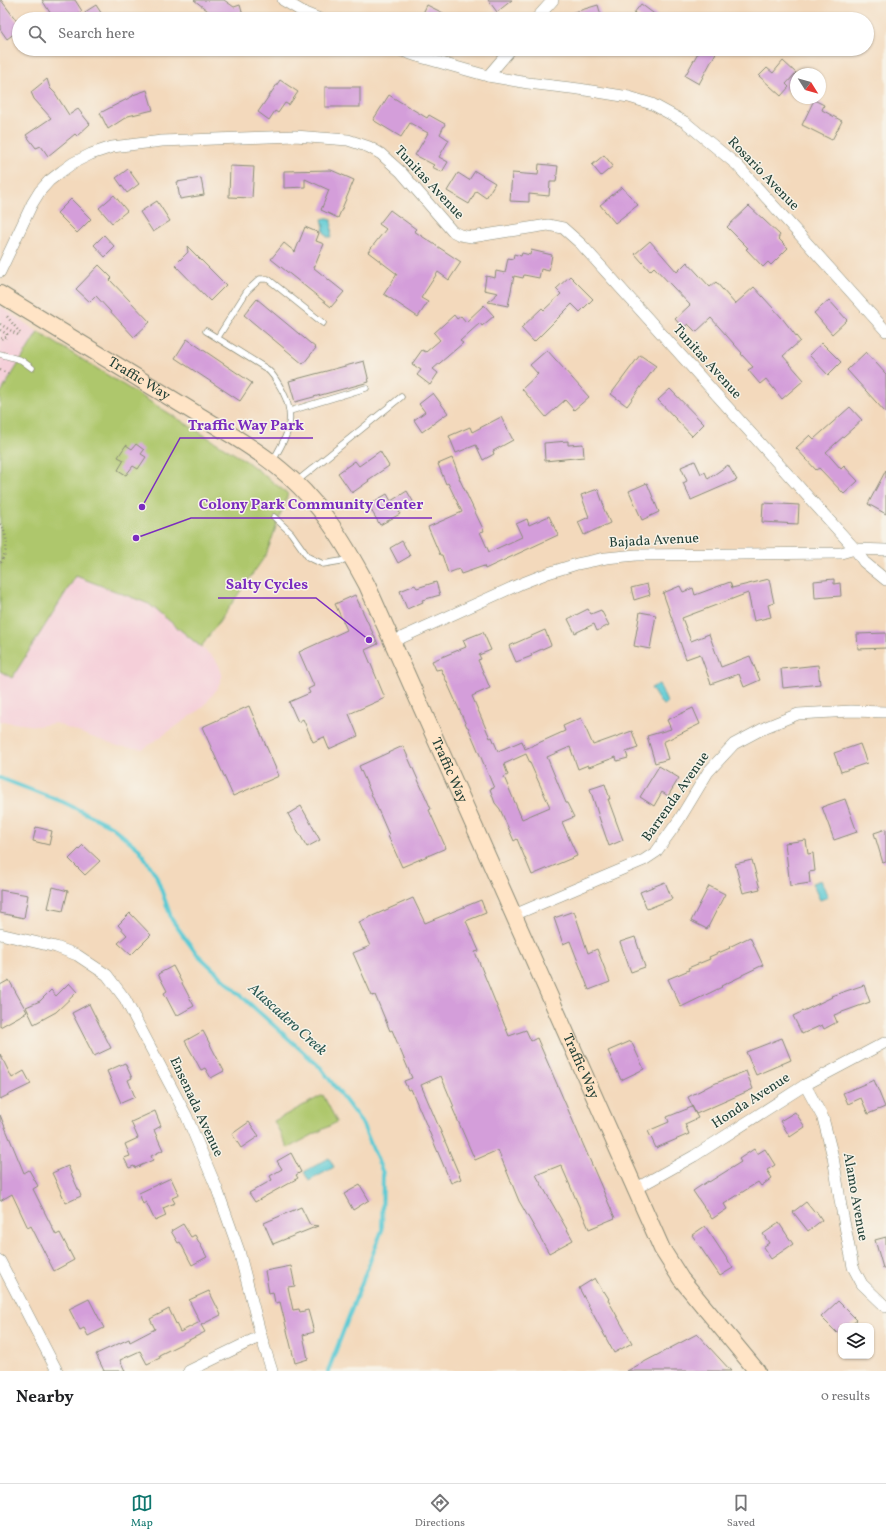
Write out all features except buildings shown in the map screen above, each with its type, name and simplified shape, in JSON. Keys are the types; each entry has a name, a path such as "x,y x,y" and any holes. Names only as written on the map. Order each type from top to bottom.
{"street":[{"path":"283,0 303,12"},
{"path":"542,12 553,0"},
{"name":"Rosario Avenue","path":"416,56 488,76 629,98 652,104 685,122 737,165 886,331"},
{"path":"488,76 505,56"},
{"name":"Tunitas Avenue","path":"0,272 32,204 40,191 49,181 73,163 91,154 112,147 162,141 295,136 348,140 369,147 381,154 401,172 452,231 460,235 472,237 548,225 563,228 581,244 855,549"},
{"name":"Traffic Way","path":"0,294 233,436 272,462 296,482 321,509 352,556 367,585 662,1249 681,1279 757,1371"},
{"path":"855,549 864,562 886,580"},
{"name":"Bajada Avenue","path":"392,642 527,581 577,564 606,558 636,555 841,552 855,549 886,550"},
{"name":"Barrenda Avenue","path":"514,915 644,860 656,852 679,820 708,772 734,744 798,714 851,711 886,712"},
{"name":"Ensenada Avenue","path":"0,934 56,947 77,955 107,975 125,999 186,1115 217,1189 239,1251 260,1336 272,1371"},
{"name":"Honda Avenue","path":"635,1189 694,1156 805,1085 886,1042"},
{"name":"Alamo Avenue","path":"805,1085 823,1118 833,1158 853,1267 862,1284 886,1308"},
{"path":"0,1260 57,1371"},
{"path":"189,1371 260,1336"}],"lane":[{"path":"218,337 247,291 260,279 268,279 323,323"},
{"path":"206,331 218,337 267,369 275,376 290,411 290,420 285,441 272,462"},
{"path":"0,354 21,360 32,368"},
{"path":"290,411 366,388"},
{"path":"296,482 401,397"},
{"path":"274,517 291,533 308,557 323,564 341,562 352,556"}],"path":[{"path":"0,324 18,335 20,333 3,312"},
{"path":"0,330 6,334 7,337 0,339"},
{"path":"0,370 9,374"},
{"path":"0,524 7,539 6,549 0,564"}],"shaded area":[{"path":"0,306 38,332 246,461 288,494 266,555 201,647 215,659 219,665 221,681 217,689 204,706 143,749 117,746 56,723 37,726 0,721"}],"green space":[{"path":"38,332 246,461 288,494 266,555 201,647 149,604 76,576 12,678 0,671 0,394"},
{"path":"323,1095 337,1122 288,1148 274,1121"}],"water":[{"path":"326,218 332,220 331,237 327,237 323,230 324,227 322,219"},
{"path":"659,684 667,703 664,705 660,702 651,688"},
{"path":"821,880 828,897 820,900 812,883"},
{"path":"329,1158 334,1167 309,1181 304,1172"}],"waterway":[{"name":"Atascadero Creek","path":"0,778 63,802 111,826 139,849 156,875 172,920 196,953 321,1068 362,1123 383,1173 382,1230 328,1371"}],"place":[{"name":"Traffic Way Park","path":"142,507"},
{"name":"Colony Park Community Center","path":"136,538"},
{"name":"Salty Cycles","path":"369,640"}]}
